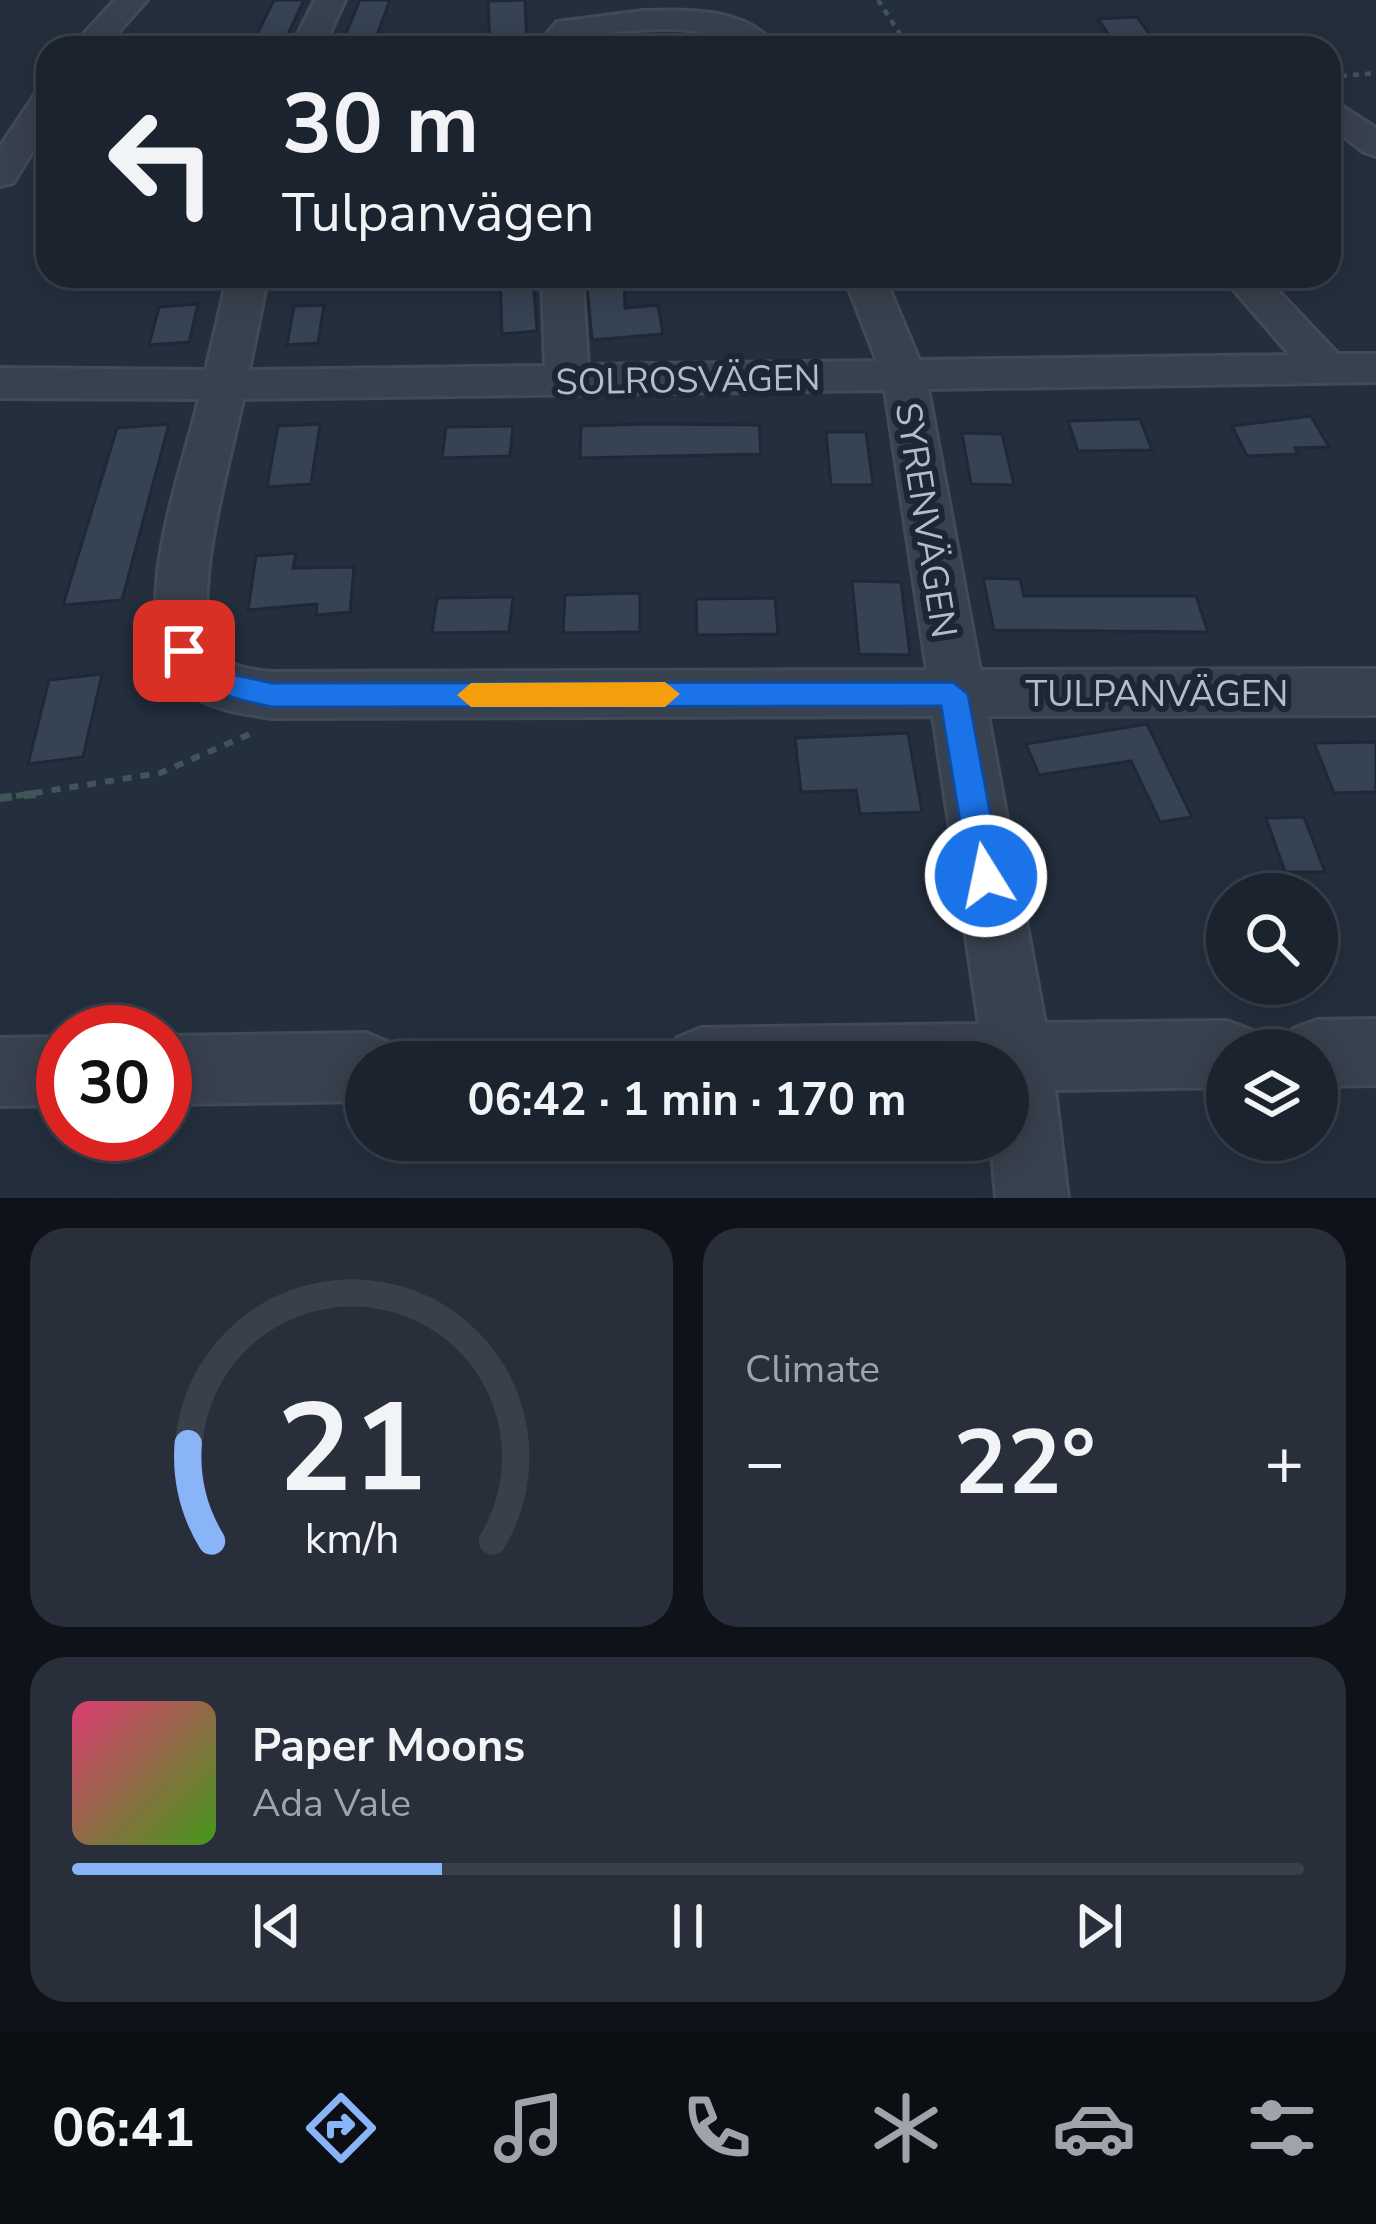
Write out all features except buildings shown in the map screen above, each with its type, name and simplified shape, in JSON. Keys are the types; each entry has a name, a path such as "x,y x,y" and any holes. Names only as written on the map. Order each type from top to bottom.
{"street":[{"path":"99,36 132,0"},
{"path":"313,36 330,0"},
{"path":"562,36 568,29 712,20 741,26 750,36"},
{"path":"1341,117 1376,145"},
{"path":"0,175 36,119"},
{"name":"TULPANVÄGEN","path":"245,288 178,600 184,651 224,685 301,695 1376,692"},
{"path":"563,288 567,381"},
{"name":"SYRENVÄGEN","path":"869,288 904,375 953,694 1015,1041"},
{"path":"1253,288 1327,369"},
{"name":"SOLROSVÄGEN","path":"0,382 223,385 1376,368"},
{"path":"1338,1053 1376,1052"},
{"path":"1029,1058 1206,1054"},
{"path":"192,1070 345,1067"},
{"path":"0,1072 36,1071"},
{"name":"SYRENVÄGEN","path":"1028,1161 1032,1198"}],"path":[{"path":"878,0 901,36"},
{"path":"1341,76 1376,73"},
{"path":"0,798 129,784 167,774 232,745 301,695"}],"slow traffic":[{"path":"471,695 665,694"}],"route":[{"path":"184,651 193,664 224,685 272,695 953,694 986,876"}]}
